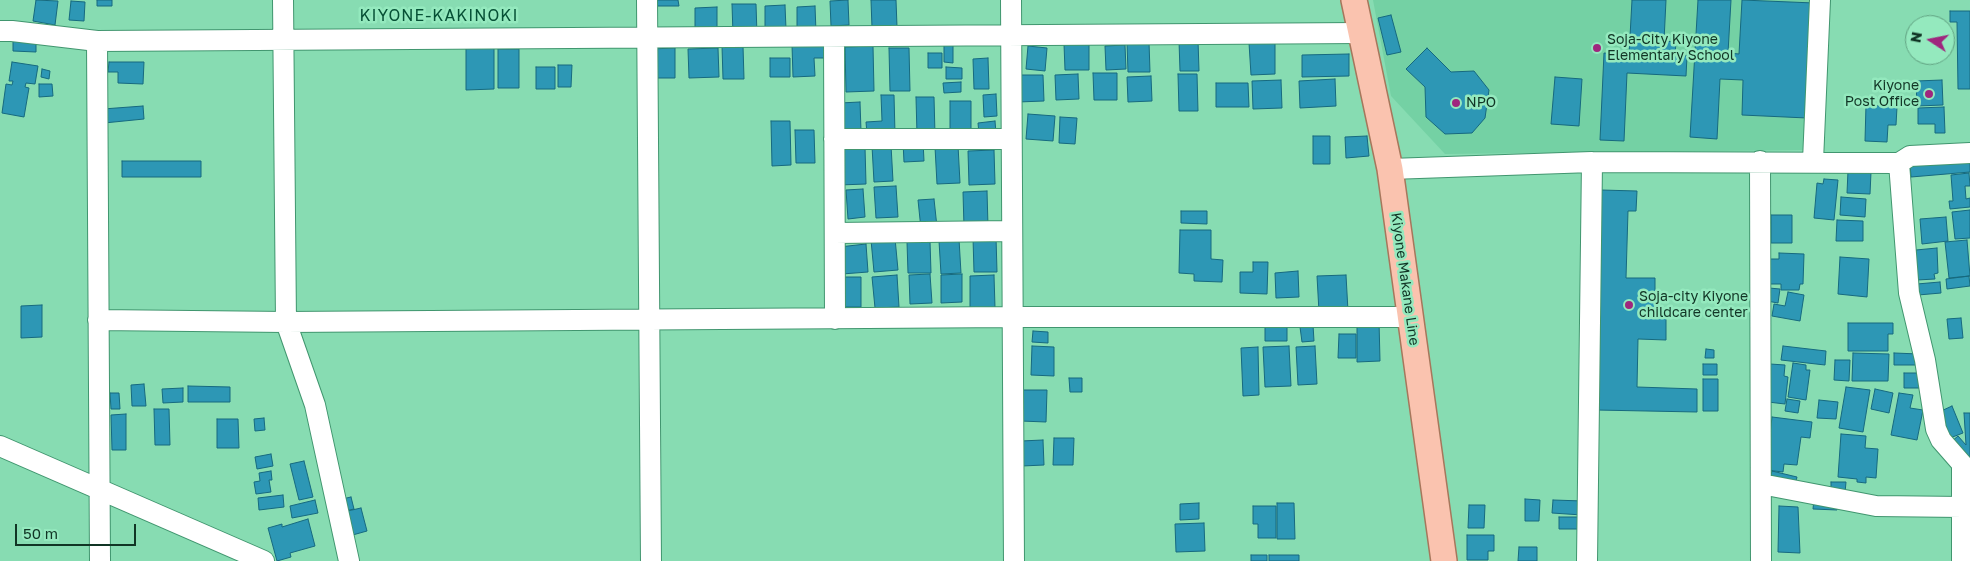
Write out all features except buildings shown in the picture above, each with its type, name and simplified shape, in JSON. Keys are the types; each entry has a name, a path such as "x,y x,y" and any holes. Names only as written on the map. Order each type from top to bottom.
{"main road":[{"name":"Kiyone Makane Line","path":"1354,0 1390,169 1444,561"}],"street":[{"path":"283,0 286,322 315,405 348,561"},
{"path":"647,0 651,561"},
{"path":"1010,0 1014,561"},
{"path":"1813,161 1820,0"},
{"path":"0,31 97,41 1361,33"},
{"path":"834,37 835,319"},
{"path":"97,41 100,561"},
{"path":"834,139 1011,139"},
{"path":"1390,169 1592,162 1813,161 1899,163 1910,156 1970,153"},
{"path":"1760,161 1761,561"},
{"path":"1587,561 1592,162"},
{"path":"1899,163 1912,312 1925,360 1936,429 1941,440 1962,464 1962,561"},
{"path":"835,234 1012,231"},
{"path":"98,320 286,322 1012,317 1410,317"},
{"path":"0,446 264,561"},
{"path":"1761,484 1876,506 1962,507"}],"shaded area":[{"name":"Soja-City Kiyone Elementary School","path":"1373,0 1815,0 1805,150 1445,154 1391,96"}],"place":[{"name":"Soja-City Kiyone Elementary School","path":"1597,48"},
{"name":"Kiyone Post Office","path":"1929,94"},
{"name":"NPO","path":"1456,103"},
{"name":"Soja-city Kiyone childcare center","path":"1629,305"}],"district":[{"name":"KIYONE-KAKINOKI","path":"439,16"}]}
